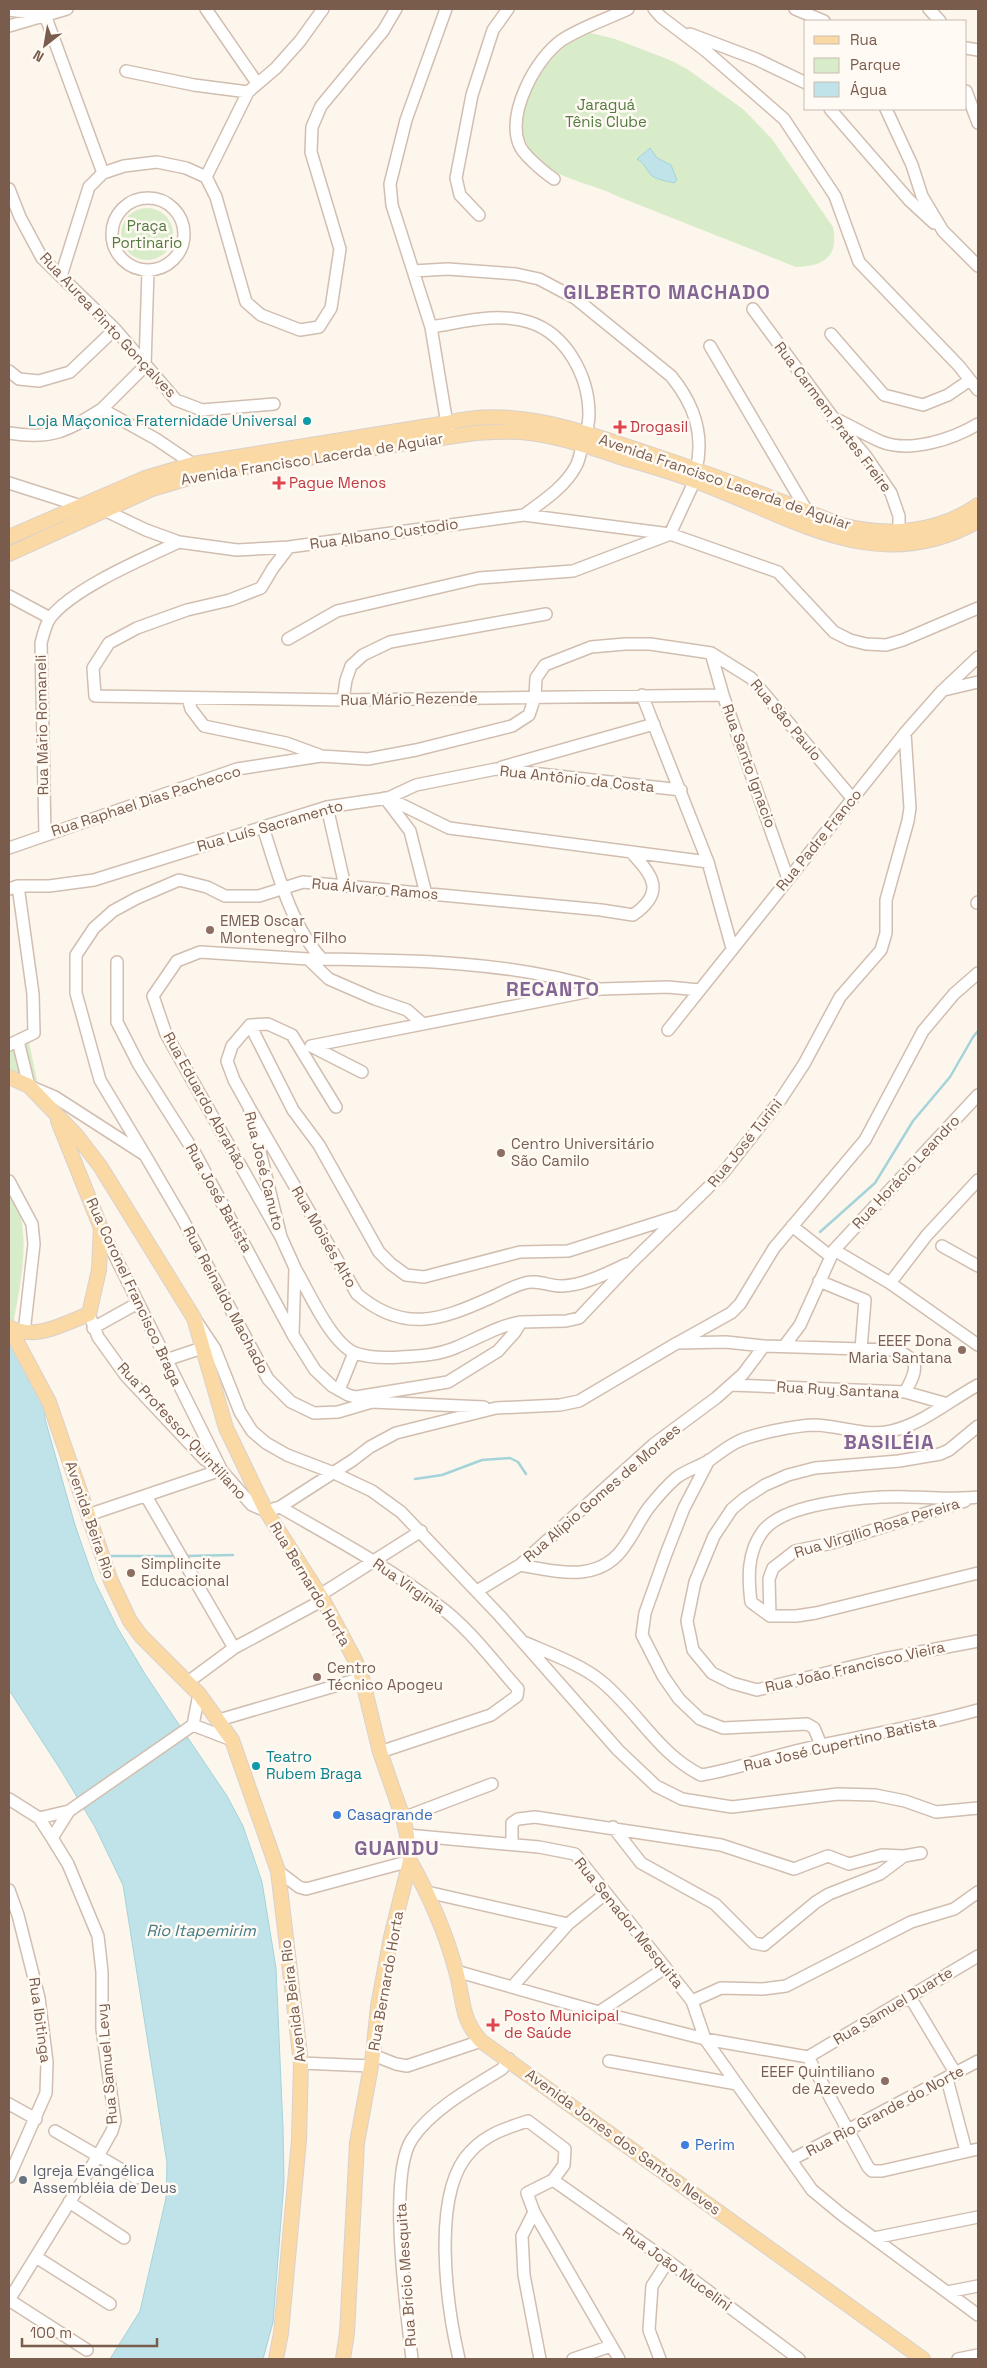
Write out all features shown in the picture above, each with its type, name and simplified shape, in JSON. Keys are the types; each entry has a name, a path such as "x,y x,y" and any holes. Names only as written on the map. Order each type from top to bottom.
{"main road":[{"name":"Avenida Francisco Lacerda de Aguiar","path":"9,554 152,489 202,474 448,430"},
{"name":"Avenida Francisco Lacerda de Aguiar","path":"9,537 146,478 192,464 448,430 521,432 584,439 807,512 841,525 866,531 899,532 925,529 968,512 978,505"},
{"name":"Avenida Francisco Lacerda de Aguiar","path":"696,475 812,528 857,542 882,546 923,543 956,532 978,521"},
{"path":"9,1078 30,1086"},
{"name":"Rua Bernardo Horta","path":"30,1086 77,1136 100,1166 194,1318 226,1428 273,1509 355,1660 362,1678 380,1752 403,1818 410,1861 390,1937 378,2006 372,2060 357,2143 343,2359"},
{"name":"Rua Coronel Francisco Braga","path":"53,1110 69,1145 101,1228"},
{"path":"9,1327 24,1333 43,1332 91,1321 99,1270 101,1228"},
{"name":"Avenida Beira Rio","path":"9,1327 49,1402 110,1581 130,1621 152,1649 199,1694 232,1740 278,1871 302,2063 299,2140 281,2333 276,2359"},
{"name":"Avenida Jones dos Santos Neves","path":"410,1861 427,1892 456,1971 462,2007 468,2025 482,2041 923,2359"}],"street":[{"path":"9,26 67,9"},
{"path":"206,177 248,92 276,68 294,48 323,9"},
{"path":"61,276 89,187 103,173 124,166 157,162 186,168 206,177 216,197 246,302 261,315 300,330 318,327 331,308 340,249 311,152 312,127 321,106 368,51 396,9"},
{"path":"446,9 406,120 390,184 392,205 432,327 448,430"},
{"path":"479,215 460,195 456,178 472,95 493,30 508,9"},
{"path":"554,179 544,172 519,145 516,122 522,98 537,66 562,40 628,9"},
{"path":"654,9 661,17 681,31 784,119 835,196 859,262 959,366 978,390"},
{"path":"795,9 822,20"},
{"path":"929,9 940,20"},
{"path":"9,10 44,15"},
{"path":"212,11 257,83"},
{"path":"44,15 103,173"},
{"path":"681,31 756,59 804,82"},
{"path":"126,71 194,85 248,92"},
{"path":"967,94 978,123"},
{"path":"831,110 909,200 978,266"},
{"path":"886,110 912,165 922,196 943,231"},
{"name":"Rua Aurea Pinto Gonçalves","path":"9,189 20,217 42,258 115,328 145,366 176,400 202,410 274,404"},
{"path":"142,199 154,199 165,203 174,210 181,220 184,232 183,244 178,254 165,266 148,270 136,268 126,262 118,254 112,237 115,220 121,210 131,202 142,199"},
{"path":"288,639 337,611 479,578 573,571 670,534 696,475 700,453 700,430 681,388 671,376 575,298 539,279 522,275 448,269 413,271"},
{"path":"9,433 30,436 57,434 74,427 102,409 145,366 148,270"},
{"name":"Rua Carmem Prates Freire","path":"753,309 834,419 865,455 891,493 899,516 899,532"},
{"path":"432,327 489,317 511,318 531,323 547,332 565,346 576,362 582,375 588,401 589,416 576,466 553,494 524,515"},
{"path":"9,371 19,379 39,381 70,372 115,328"},
{"path":"831,334 884,395 923,405 948,395 970,380"},
{"path":"710,346 807,512"},
{"path":"102,409 156,439 192,464"},
{"path":"834,419 884,443 915,445 955,436 978,424"},
{"path":"9,483 81,506"},
{"name":"Rua Albano Custodio","path":"104,510 146,530 179,542 237,550 288,547 524,515 670,534 778,572 834,632 850,640 866,644 886,645 903,640 978,608"},
{"name":"Rua Mário Romaneli","path":"45,835 40,643 50,618 68,601 123,568 179,542"},
{"name":"Rua Mário Rezende","path":"288,547 272,568 261,588 230,600 187,610 137,628 109,643 93,668 95,696 344,700 642,694 723,695"},
{"path":"9,596 50,618"},
{"path":"344,700 346,680 351,666 364,655 390,642 546,614"},
{"name":"Rua Raphael Dias Pachecco","path":"9,848 237,769 321,756 368,759 416,750 512,726 529,716 535,697 536,678 545,665 566,655 591,648 626,644 650,644 711,653"},
{"name":"Rua Santo Ignacio","path":"711,653 723,695 788,879"},
{"name":"Rua São Paulo","path":"711,653 751,678 852,798"},
{"name":"Rua Padre Franco","path":"668,1030 905,733 942,691 978,657"},
{"path":"942,691 978,682"},
{"path":"642,694 708,862 732,948"},
{"path":"188,698 191,708 204,726 286,743 321,756"},
{"path":"496,769 654,724"},
{"name":"Rua José Turini","path":"354,1353 391,1358 426,1356 456,1348 502,1325 520,1322 566,1321 579,1318 631,1263 724,1172 781,1100 804,1064 840,998 881,950 886,933 886,900 908,821 909,800 905,733"},
{"name":"Rua Antônio da Costa","path":"387,798 416,785 496,769 681,790"},
{"path":"387,798 449,828 708,862"},
{"path":"387,798 410,831 426,894"},
{"name":"Rua Luís Sacramento","path":"13,888 94,880 327,807 387,798"},
{"path":"327,807 345,886"},
{"path":"263,828 283,889 310,947 322,959"},
{"name":"Rua Álvaro Ramos","path":"145,1155 100,1080 76,993 76,955 94,928 113,911 137,898 179,880 207,887 225,896 260,896 303,882 601,910 633,915 648,905 654,889 649,871 631,852"},
{"path":"13,888 33,994 34,1033 13,1043 30,1086"},
{"name":"Rua Eduardo Abrahão","path":"281,1238 166,1034 153,996 177,962 200,952 308,959"},
{"path":"308,959 335,958 493,968 547,976 601,990"},
{"path":"308,959 329,979 375,999 407,1010 423,1024"},
{"name":"Rua José Batista","path":"117,962 118,1022 139,1065 196,1155 293,1336 315,1370 332,1386 372,1402"},
{"path":"273,1509 334,1473 370,1447 396,1433 496,1408 560,1405 579,1401 677,1342 731,1314 740,1304 774,1248 837,1176 865,1140 923,1031 954,994 978,973"},
{"path":"311,1046 601,990 668,987 699,990"},
{"path":"362,1072 268,1024 250,1025 294,1110 318,1145 379,1252 406,1275 424,1277 520,1252 568,1251 682,1215"},
{"name":"Rua José Canuto","path":"250,1025 232,1046 227,1061 234,1080 249,1107 281,1238 295,1268 293,1336"},
{"path":"292,1036 336,1108"},
{"name":"Rua Reinaldo Machado","path":"30,1086 55,1097 145,1155 183,1220 268,1379 291,1402 314,1413 338,1412 372,1402 445,1404 496,1408"},
{"name":"Rua Horácio Leandro","path":"832,1253 978,1095"},
{"name":"Rua Moisés Alto","path":"249,1107 357,1294 373,1308 386,1314 410,1321 428,1319 470,1307 525,1283 571,1285 631,1263"},
{"path":"890,1283 927,1235 978,1180"},
{"path":"9,1181 32,1224 33,1252 24,1333"},
{"path":"792,1226 832,1253 890,1283 978,1345"},
{"name":"Rua Coronel Francisco Braga","path":"101,1228 221,1470"},
{"path":"942,1246 978,1266"},
{"path":"785,1345 800,1325 832,1253"},
{"path":"295,1268 330,1329 354,1353 339,1390"},
{"path":"820,1281 864,1300 861,1349"},
{"path":"91,1321 138,1303"},
{"path":"194,1318 215,1349 240,1412 252,1431 266,1443 287,1455 334,1473 372,1491 401,1512 477,1591 618,1750 656,1786 682,1799 732,1807 838,1794 875,1795 905,1801 936,1812 978,1808"},
{"name":"Rua Professor Quintiliano","path":"91,1321 126,1376 204,1459 221,1470 252,1505 273,1509"},
{"path":"356,1397 448,1382 498,1351 515,1332 520,1322"},
{"path":"677,1342 726,1342 764,1346 785,1345 894,1350 910,1358 916,1371 905,1392"},
{"name":"Rua Alípio Gomes de Moraes","path":"477,1591 520,1565 654,1444 716,1398 753,1362 764,1346"},
{"path":"166,1360 202,1348"},
{"name":"Rua Ruy Santana","path":"731,1385 905,1392 944,1404"},
{"path":"520,1565 554,1571 589,1572 601,1568 614,1560 626,1545 649,1507 677,1478 709,1460 727,1447 753,1435 815,1425 856,1432 891,1431 918,1421 978,1385"},
{"name":"Rua João Francisco Vieira","path":"978,1426 950,1450 940,1454 899,1461 815,1468 788,1475 765,1484 732,1509 710,1543 695,1582 687,1621 693,1650 712,1673 732,1683 757,1690 883,1659 978,1641"},
{"path":"709,1460 684,1508 666,1554 645,1613 642,1635 663,1676 679,1699 700,1719 723,1728 807,1724 814,1728 822,1745"},
{"path":"88,1515 221,1470"},
{"path":"146,1496 234,1648"},
{"path":"975,1498 907,1496 835,1502 806,1508 782,1518 763,1531 752,1555 748,1575 752,1602 770,1616 796,1616 816,1613 978,1573"},
{"name":"Rua Virgílio Rosa Pereira","path":"770,1616 769,1579 774,1568 795,1551 832,1543 975,1498"},
{"name":"Rua Virginia","path":"273,1509 373,1561 446,1611 518,1689 517,1696 491,1715 380,1752"},
{"path":"188,1682 234,1648 321,1598 373,1561 421,1531"},
{"name":"Rua José Cupertino Batista","path":"521,1641 601,1680 641,1725 676,1760 701,1775 753,1764 822,1745 937,1721 978,1710"},
{"path":"219,1720 362,1678"},
{"path":"39,1818 70,1810 192,1726 199,1694"},
{"path":"192,1726 232,1740"},
{"path":"403,1818 492,1784"},
{"name":"Rua Samuel Levy","path":"9,1799 39,1818 52,1838 81,1892 98,1936 102,2029 115,2121 112,2131 98,2156 9,2300"},
{"path":"52,1838 70,1810"},
{"path":"512,1844 511,1827 514,1821 535,1817 613,1827 722,1845 794,1869 828,1856 848,1864 882,1855 904,1856 921,1853"},
{"path":"613,1827 641,1863 715,1904 754,1943 760,1945 769,1942 796,1917 829,1894 880,1874 904,1856"},
{"name":"Rua Senador Mesquita","path":"407,1835 512,1844 575,1854 692,2002 705,2039 812,2190 978,2315"},
{"path":"278,1871 299,1887 306,1889 410,1861"},
{"name":"Rua Ibitinga","path":"9,1890 18,1916 39,1998 48,2062 46,2093 9,2177"},
{"path":"427,1892 568,1924"},
{"path":"692,2002 721,1988 763,1989 786,1986 911,1922 954,1909 978,1892"},
{"path":"512,1987 568,1924 605,1894"},
{"name":"Rua Samuel Duarte","path":"808,2057 978,1956"},
{"path":"599,2012 665,1968"},
{"path":"456,1971 599,2012 705,2039 808,2057 847,2132 872,2171 882,2171 978,2149"},
{"path":"910,1997 951,2076 966,2151"},
{"path":"302,2063 372,2060 407,2066 432,2060 482,2041"},
{"name":"Rua Brício Mesquita","path":"412,2359 402,2258 400,2182 405,2158 412,2140 442,2108 502,2069 509,2059"},
{"path":"609,2061 737,2084"},
{"name":"Rua Rio Grande do Norte","path":"791,2160 978,2061"},
{"path":"9,2104 36,2119"},
{"path":"459,2359 449,2299 445,2256 448,2193 470,2151 496,2131 528,2122 565,2149 564,2165 553,2180 527,2193 534,2212 619,2359"},
{"path":"55,2131 136,2178"},
{"name":"Rua João Mucelini","path":"553,2180 668,2261 800,2359"},
{"path":"68,2202 124,2238"},
{"path":"534,2212 522,2236 524,2275 540,2359"},
{"path":"874,2238 978,2218"},
{"path":"36,2257 110,2304"},
{"path":"660,2359 649,2330 652,2286 668,2261"},
{"path":"947,2292 978,2286"},
{"path":"9,2300 87,2350"},
{"path":"573,2359 611,2346"},
{"path":"958,2359 978,2355"}],"green space":[{"name":"Jaraguá Tênis Clube","path":"587,32 615,39 670,60 687,69 743,109 772,139 833,227 834,246 827,258 814,265 796,267 570,178 543,164 529,148 523,129 524,110 530,91 541,72 555,56 571,42"},
{"name":"Praça Portinario","path":"147,208 157,210 165,216 171,224 173,234 171,244 165,252 157,258 147,260 137,258 129,252 123,244 121,234 123,224 129,216 137,210"},
{"path":"28,1038 38,1085 9,1072 9,1048"},
{"path":"9,1187 17,1203 23,1237 22,1273 13,1325 9,1320"}],"water":[{"path":"650,148 657,158 671,165 677,180 674,183 653,177 637,159"},
{"name":"Rio Itapemirim","path":"9,1340 44,1399 45,1419 75,1525 94,1580 117,1627 145,1674 227,1796 243,1826 262,1882 276,1968 284,2182 273,2322 263,2359 110,2359 140,2311 166,2198 167,2163 123,1885 95,1827 9,1690"}],"waterway":[{"path":"820,1232 875,1183 913,1121 950,1077 978,1031"},
{"path":"415,1479 442,1475 482,1460 510,1458 518,1462 526,1474"},
{"path":"185,1556 233,1555"},
{"path":"108,1556 176,1556"}],"place":[{"name":"Loja Maçonica Fraternidade Universal","path":"307,421"},
{"name":"Drogasil","path":"620,427"},
{"name":"Pague Menos","path":"279,483"},
{"name":"EMEB Oscar Montenegro Filho","path":"210,930"},
{"name":"Centro Universitário São Camilo","path":"501,1153"},
{"name":"EEEF Dona Maria Santana","path":"962,1350"},
{"name":"Simplincite Educacional","path":"131,1573"},
{"name":"Centro Técnico Apogeu","path":"317,1677"},
{"name":"Teatro Rubem Braga","path":"256,1766"},
{"name":"Casagrande","path":"337,1815"},
{"name":"Posto Municipal de Saúde","path":"493,2025"},
{"name":"EEEF Quintiliano de Azevedo","path":"885,2081"},
{"name":"Perim","path":"685,2145"},
{"name":"Igreja Evangélica Assembléia de Deus","path":"23,2180"}],"district":[{"name":"GILBERTO MACHADO","path":"667,292"},
{"name":"RECANTO","path":"553,989"},
{"name":"BASILÉIA","path":"889,1442"},
{"name":"GUANDU","path":"397,1848"}]}
